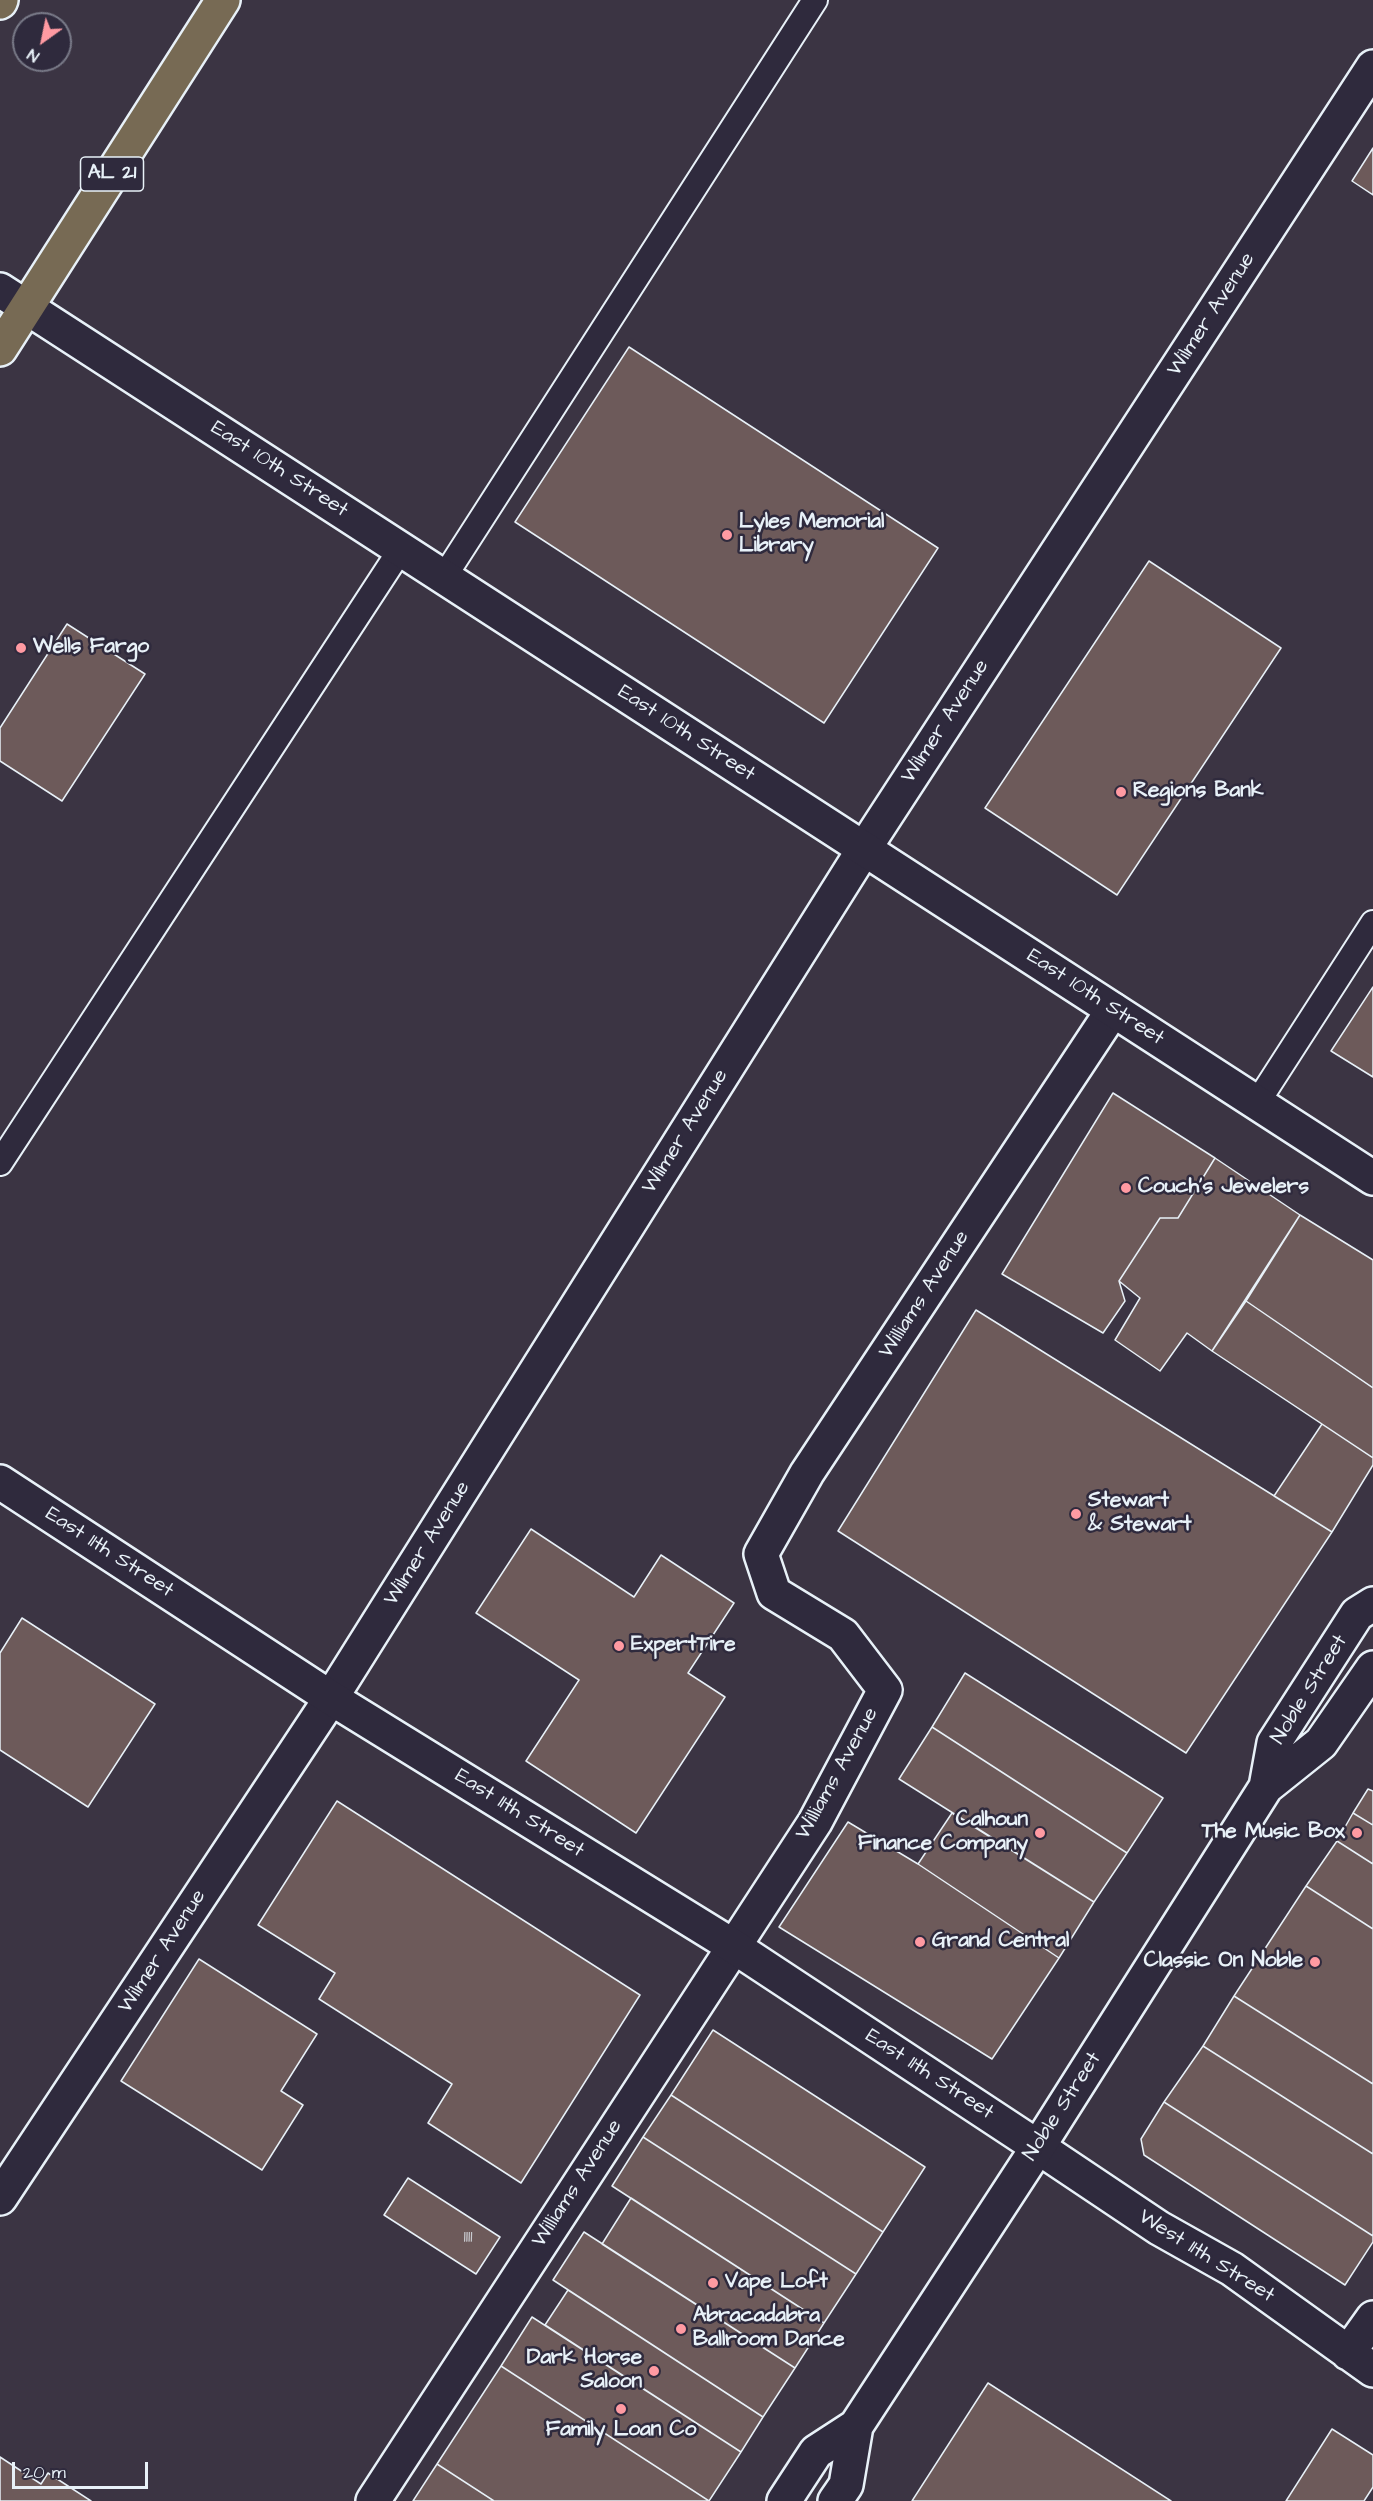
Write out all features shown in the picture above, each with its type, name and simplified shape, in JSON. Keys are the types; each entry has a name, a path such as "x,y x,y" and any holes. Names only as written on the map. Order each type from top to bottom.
{"highway":[{"name":"AL 21","path":"0,349 223,0"}],"street":[{"name":"Wilmer Avenue","path":"0,2198 331,1698 864,849 1373,67"},
{"name":"East 10th Street","path":"0,290 1373,1178"},
{"name":"Williams Avenue","path":"373,2501 815,1821 885,1690 843,1635 774,1593 761,1554 807,1473 1113,1010"},
{"name":"East 11th Street","path":"0,1482 331,1698 733,1946 1038,2146"},
{"name":"Noble Street","path":"1266,1787 1274,1743 1357,1614 1373,1604"},
{"name":"Noble Street","path":"835,2501 846,2485 856,2426 1038,2146 1266,1787 1321,1743 1373,1668"},
{"name":"West 11th Street","path":"1038,2146 1159,2228 1232,2269 1361,2362"},
{"path":"1361,2362 1373,2318"},
{"name":"Noble Street","path":"784,2501 816,2452 856,2426"}],"lane":[{"path":"444,577 815,0"},
{"path":"0,1163 401,549"},
{"path":"1257,1103 1373,922"}],"building":[{"path":"1373,148 1373,195 1352,181"},
{"name":"Lyles Memorial Library","path":"629,347 938,548 824,723 515,522"},
{"path":"1149,561 1281,648 1117,895 985,808"},
{"path":"67,624 145,674 62,801 0,761 0,728"},
{"path":"1373,987 1373,1077 1331,1051"},
{"name":"Couch's Jewelers","path":"1113,1093 1215,1158 1178,1218 1160,1218 1119,1281 1125,1301 1103,1333 1002,1274"},
{"path":"1215,1158 1300,1215 1212,1351 1187,1333 1160,1371 1115,1340 1140,1298 1119,1281 1160,1218 1178,1218"},
{"path":"1300,1215 1373,1260 1373,1388 1246,1301"},
{"path":"1246,1301 1373,1388 1373,1458 1212,1351"},
{"name":"Stewart & Stewart","path":"976,1310 1332,1532 1186,1753 838,1531"},
{"path":"1322,1424 1373,1458 1373,1465 1332,1532 1274,1496"},
{"path":"531,1529 634,1597 661,1555 734,1603 688,1673 725,1697 636,1833 526,1761 579,1680 476,1613"},
{"path":"22,1618 155,1704 88,1807 0,1750 0,1653"},
{"path":"965,1673 1163,1798 1127,1853 932,1727"},
{"name":"Calhoun Finance Company","path":"932,1727 1127,1853 1094,1902 899,1779"},
{"path":"1368,1789 1373,1791 1373,1825 1353,1813"},
{"path":"337,1801 640,1995 521,2183 428,2123 452,2084 319,1999 335,1973 258,1925"},
{"path":"952,1813 1094,1902 1059,1958 918,1864"},
{"name":"The Music Box","path":"1353,1813 1373,1825 1373,1864 1337,1841"},
{"name":"Grand Central","path":"848,1822 918,1864 1059,1958 992,2059 779,1927"},
{"path":"1337,1841 1373,1864 1373,1929 1306,1886"},
{"name":"Classic On Noble","path":"1306,1886 1373,1929 1373,2084 1234,1996"},
{"path":"199,1959 317,2034 281,2091 303,2105 262,2170 121,2081"},
{"path":"1234,1996 1373,2084 1373,2154 1203,2046"},
{"path":"713,2030 925,2167 883,2232 671,2095"},
{"path":"1203,2046 1373,2154 1373,2236 1164,2102"},
{"path":"671,2095 883,2232 856,2274 643,2137"},
{"path":"1164,2102 1373,2236 1373,2242 1345,2285 1144,2155 1141,2139"},
{"path":"643,2137 856,2274 824,2323 612,2186"},
{"path":"408,2178 500,2237 476,2274 384,2215"},
{"name":"Vape Loft","path":"631,2198 824,2323 795,2368 602,2244"},
{"name":"Abracadabra Ballroom Dance","path":"584,2232 795,2368 763,2417 553,2280"},
{"name":"Dark Horse Saloon","path":"568,2290 763,2417 741,2452 545,2325"},
{"name":"Family Loan Co","path":"532,2317 741,2452 709,2501 501,2366"},
{"path":"501,2366 709,2501 494,2501 437,2464"},
{"path":"988,2383 1171,2501 912,2501"},
{"path":"1332,2429 1373,2455 1373,2487 1364,2501 1286,2501"},
{"path":"0,2457 41,2484 48,2473 91,2501 0,2501"},
{"path":"437,2464 494,2501 413,2501"}],"place":[{"name":"Lyles Memorial Library","path":"727,535"},
{"name":"Wells Fargo","path":"21,648"},
{"name":"Regions Bank","path":"1121,792"},
{"name":"Couch's Jewelers","path":"1126,1188"},
{"name":"Stewart & Stewart","path":"1076,1514"},
{"name":"ExpertTire","path":"619,1646"},
{"name":"Calhoun Finance Company","path":"1040,1833"},
{"name":"The Music Box","path":"1357,1833"},
{"name":"Grand Central","path":"920,1942"},
{"name":"Classic On Noble","path":"1315,1962"},
{"name":"Vape Loft","path":"713,2283"},
{"name":"Abracadabra Ballroom Dance","path":"681,2329"},
{"name":"Dark Horse Saloon","path":"654,2371"},
{"name":"Family Loan Co","path":"621,2409"}]}
